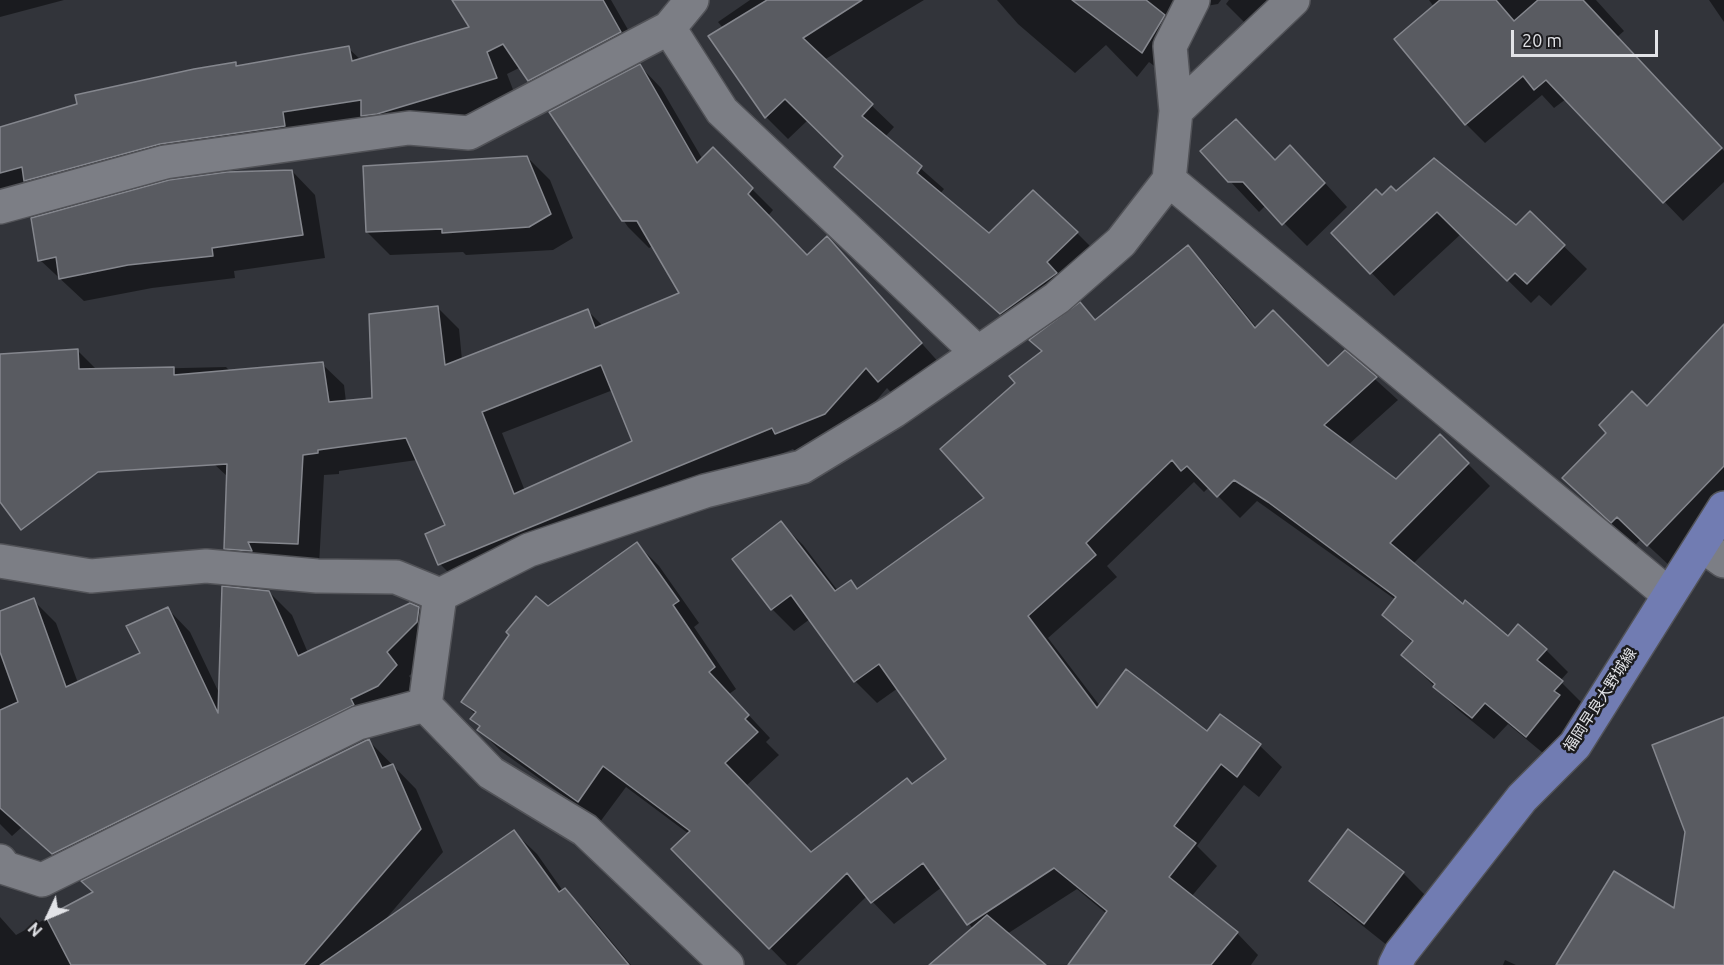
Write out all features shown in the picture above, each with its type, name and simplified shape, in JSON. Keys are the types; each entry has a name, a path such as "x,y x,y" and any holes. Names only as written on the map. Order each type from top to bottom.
{"main road":[{"name":"福岡早良大野城線","path":"1395,965 1401,953 1522,798 1575,745 1668,594 1713,553 1724,508"}],"street":[{"path":"0,207 165,162 409,128 469,133 669,28 692,0"},
{"path":"0,561 91,576 206,566 316,576 396,577 440,595 529,550 705,491 802,467 894,411 1057,298 1121,242 1169,180 1176,111 1170,46 1192,0"},
{"path":"1176,111 1293,0"},
{"path":"669,28 722,111 977,352"},
{"path":"1169,180 1668,594"},
{"path":"425,705 440,595"},
{"path":"0,861 5,868 42,880 358,723 425,705"},
{"path":"425,705 491,773 585,830 727,965"}],"building":[{"path":"452,0 603,0 621,32 528,81 503,44 487,52 497,78 377,114 361,116 361,100 283,112 285,126 160,144 24,181 22,167 0,173 0,127 77,104 75,95 194,69 236,62 236,66 349,46 352,61 469,27"},
{"path":"767,0 862,0 803,38 873,104 862,116 922,166 917,173 989,233 1033,190 1078,232 1047,262 1057,273 1000,314 834,167 843,156 785,99 765,118 708,36"},
{"path":"1072,0 1146,0 1165,15 1142,53"},
{"path":"1440,0 1496,0 1514,21 1538,0 1583,0 1722,148 1663,203 1546,80 1534,90 1523,76 1465,125 1394,39"},
{"path":"640,64 697,163 713,147 753,188 748,194 807,255 827,236 922,343 878,382 866,368 825,414 775,434 772,428 438,565 425,534 445,525 406,438 318,450 318,453 303,455 298,544 248,542 252,551 224,549 227,464 98,472 21,530 0,502 0,354 78,349 79,369 174,367 174,375 323,362 329,402 372,398 369,314 438,306 445,365 588,309 595,328 679,293 637,221 622,221 549,112","holes":["601,365 632,441 514,494 482,412"]},
{"path":"1236,119 1275,160 1290,145 1325,183 1282,225 1243,182 1228,182 1200,151"},
{"path":"527,156 551,214 529,227 442,233 442,229 366,232 363,166"},
{"path":"1434,158 1516,225 1530,211 1565,245 1527,284 1515,273 1507,281 1437,212 1370,274 1331,233 1376,189 1382,195 1391,186 1396,191"},
{"path":"292,170 303,235 212,248 213,256 128,265 59,279 56,257 38,261 31,218 169,180 227,172"},
{"path":"1188,245 1255,328 1273,310 1328,366 1345,350 1377,377 1324,425 1396,479 1440,434 1469,463 1390,543 1463,604 1465,600 1508,636 1518,624 1547,649 1537,660 1563,681 1554,691 1560,695 1526,737 1485,703 1472,718 1433,687 1435,684 1401,655 1413,641 1382,615 1396,597 1268,502 1234,480 1217,497 1187,466 1181,471 1172,460 1086,543 1096,555 1028,616 1097,708 1126,669 1207,731 1220,714 1261,744 1237,777 1221,764 1174,826 1196,843 1169,877 1238,932 1211,965 1068,965 1107,911 1054,868 967,925 923,863 871,903 847,873 769,949 671,849 690,831 603,766 578,802 477,730 480,726 470,719 476,712 461,702 509,635 506,632 536,596 548,606 637,542 679,601 673,605 715,667 709,672 749,715 745,719 758,732 725,763 811,852 907,778 912,784 946,759 879,664 854,682 791,595 771,610 732,559 781,521 835,591 851,580 857,589 984,498 940,449 1015,383 1009,376 1042,351 1029,340 1080,302 1095,320"},
{"path":"1724,324 1724,466 1647,546 1617,517 1611,523 1562,478 1606,433 1599,425 1632,391 1647,406"},
{"path":"222,586 269,591 298,656 410,603 419,607 417,622 387,652 397,665 378,686 351,699 354,705 52,854 0,808 0,710 18,702 0,652 0,611 34,598 66,687 140,653 126,626 168,607 218,713"},
{"path":"1724,717 1724,965 1556,965 1614,871 1674,908 1685,832 1652,745"},
{"path":"369,739 382,768 393,764 421,829 304,965 71,965 46,917 93,892 81,881"},
{"path":"1348,829 1404,872 1364,924 1309,881"},
{"path":"514,830 559,892 565,888 629,965 320,965"},
{"path":"987,915 1046,965 929,965"}]}
